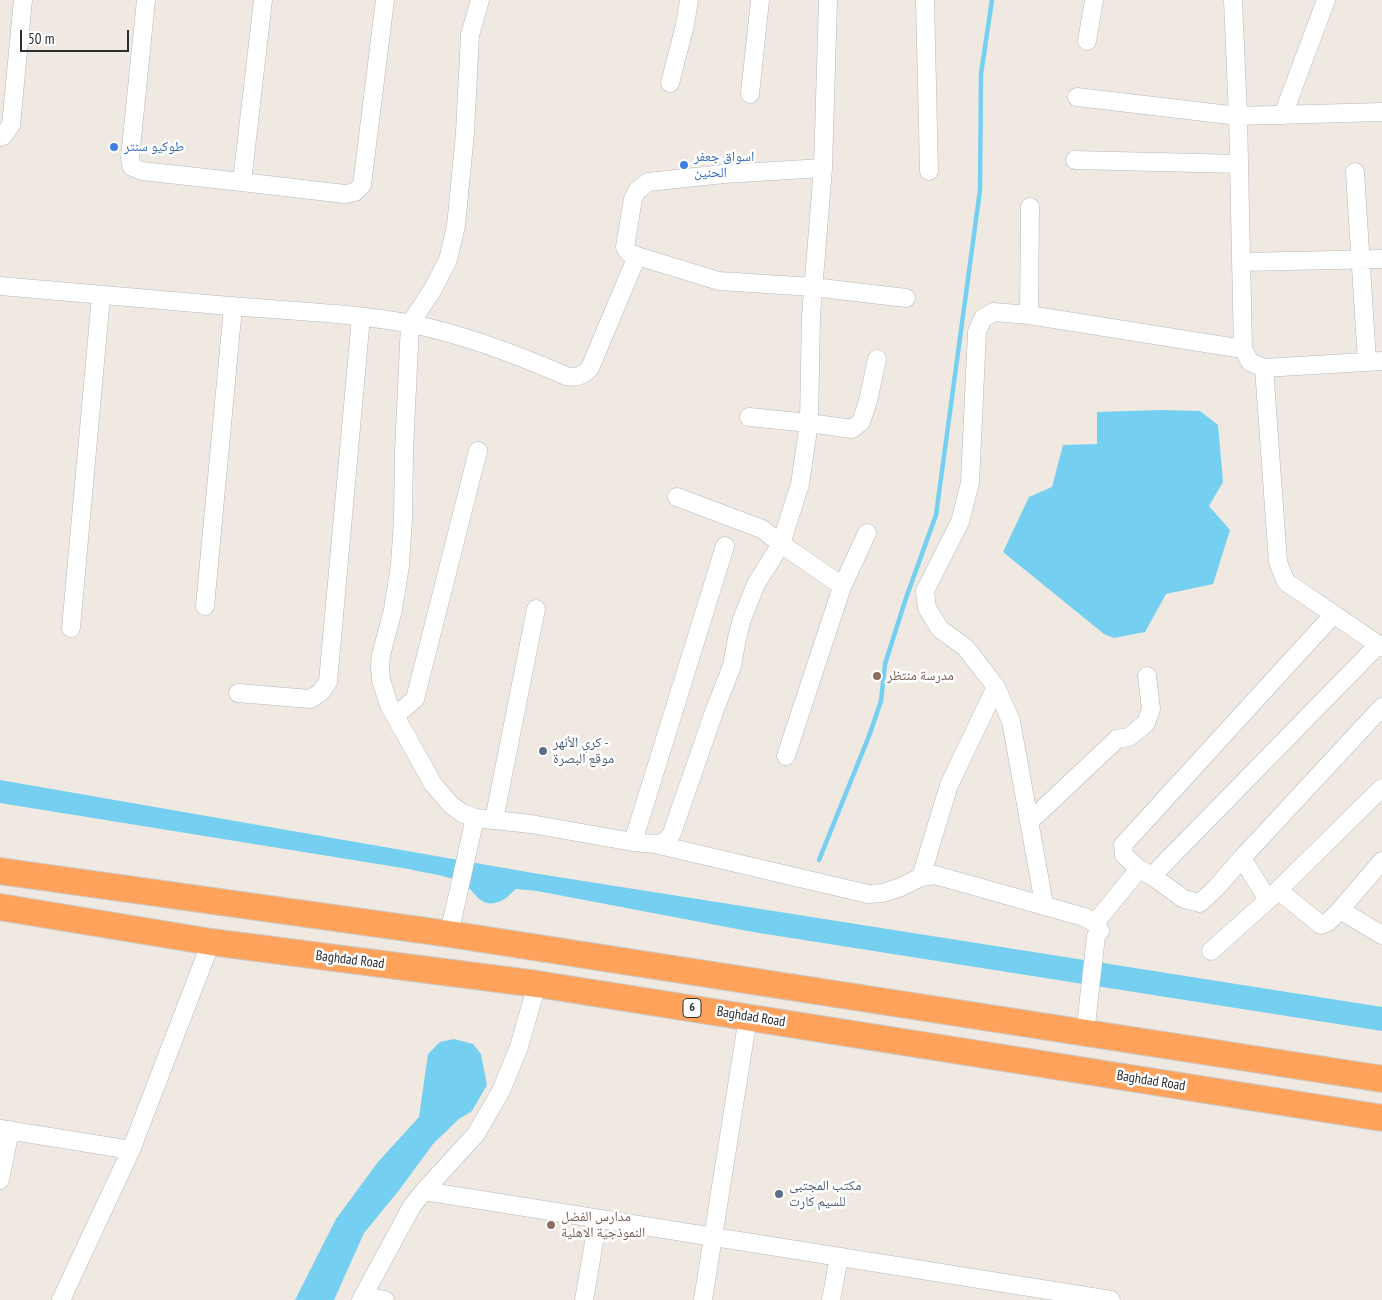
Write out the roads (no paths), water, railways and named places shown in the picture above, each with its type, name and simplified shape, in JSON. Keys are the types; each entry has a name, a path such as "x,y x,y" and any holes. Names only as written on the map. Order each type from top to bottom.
{"highway":[{"path":"0,870 1086,1023 1382,1079"},
{"name":"Baghdad Road","path":"0,907 210,942 537,984 1382,1118"}],"street":[{"path":"0,137 4,136 11,125 23,0"},
{"path":"146,0 130,158 132,167 142,172 345,194 355,192 362,185 384,0"},
{"path":"242,182 263,0"},
{"path":"480,0 470,35 465,133 456,226 448,260 433,289 410,324 400,565 393,610 381,655 380,667 384,693 389,705 433,784 451,805 462,813 475,818 531,824 633,842 655,844 868,894 883,893 921,877 935,875 1084,916 1095,930"},
{"path":"670,83 685,25 689,0"},
{"path":"750,94 760,0"},
{"path":"655,844 662,843 672,833 732,666 736,638 745,610 756,584 780,544 800,484 809,423 811,316 823,168 828,0"},
{"path":"925,0 929,170"},
{"path":"1088,41 1094,0"},
{"path":"1233,0 1238,116 1243,349 1250,362 1264,368 1375,362 1360,259 1356,172"},
{"path":"1283,115 1326,0"},
{"path":"1077,97 1238,116 1382,112"},
{"path":"1074,160 1239,164"},
{"path":"823,168 724,174 648,182 637,191 633,199 625,247 629,253 637,256 719,281 813,287 906,298"},
{"path":"1029,314 1030,207"},
{"path":"0,286 361,317 410,324 482,342 572,378 579,376 590,368 637,256"},
{"path":"1241,262 1382,258"},
{"path":"71,628 101,296"},
{"path":"205,606 233,307"},
{"path":"1044,904 1011,721 996,688 966,648 940,629 927,608 925,591 960,522 970,483 978,332 983,318 994,312 1029,314 1243,349"},
{"path":"238,694 310,699 320,693 328,682 361,317"},
{"path":"749,417 852,428 861,422 868,401 877,359"},
{"path":"1086,1023 1095,930 1146,873 1380,646 1286,582 1278,562 1264,368"},
{"path":"395,716 414,699 478,450"},
{"path":"678,497 762,529 780,544 842,587"},
{"path":"786,756 842,587 867,533"},
{"path":"633,842 725,546"},
{"path":"494,820 536,609"},
{"path":"1334,615 1123,845 1124,855 1146,873 1184,899 1200,903 1216,888 1382,707"},
{"path":"1029,822 1117,739 1129,737 1146,723 1151,709 1147,676"},
{"path":"921,877 949,785 996,688"},
{"path":"1211,951 1273,895 1382,788"},
{"path":"449,934 475,818"},
{"path":"1242,858 1273,895 1321,926 1340,910 1382,861"},
{"path":"1340,910 1382,935"},
{"path":"61,1300 131,1150 210,942"},
{"path":"385,1300 362,1298 412,1206 476,1134 501,1090 519,1047 537,984"},
{"path":"702,1300 748,1017"},
{"path":"0,1180 5,1130 131,1150"},
{"path":"424,1191 839,1257 1025,1293 1111,1300"},
{"path":"584,1300 598,1219"},
{"path":"831,1300 839,1257"}],"water":[{"path":"1200,411 1218,425 1223,482 1209,506 1230,530 1213,584 1166,594 1145,632 1114,638 1104,634 1003,552 1029,497 1052,487 1063,445 1097,444 1097,412"},
{"path":"0,780 539,874 1382,1007 1382,1031 753,932 537,891 516,889 501,901 487,903 482,901 459,881 409,869 0,803"},
{"path":"454,1039 473,1044 481,1054 487,1085 472,1111 459,1119 433,1144 364,1233 334,1300 295,1300 336,1219 378,1162 419,1117 428,1054 440,1042"}],"waterway":[{"path":"819,860 869,736 881,701 885,664 906,598 936,515 980,190 981,74 992,0"}],"place":[{"name":"طوكيو سنتر","path":"114,147"},
{"name":"اسواق جعفر الحنين","path":"684,165"},
{"name":"مدرسة منتظر","path":"877,676"},
{"name":"كري الأنهر - موقع البصرة","path":"543,751"},
{"name":"مكتب المجتبى للسيم كارت","path":"779,1194"},
{"name":"مدارس الفضل النموذجية الاهلية","path":"551,1225"}]}
